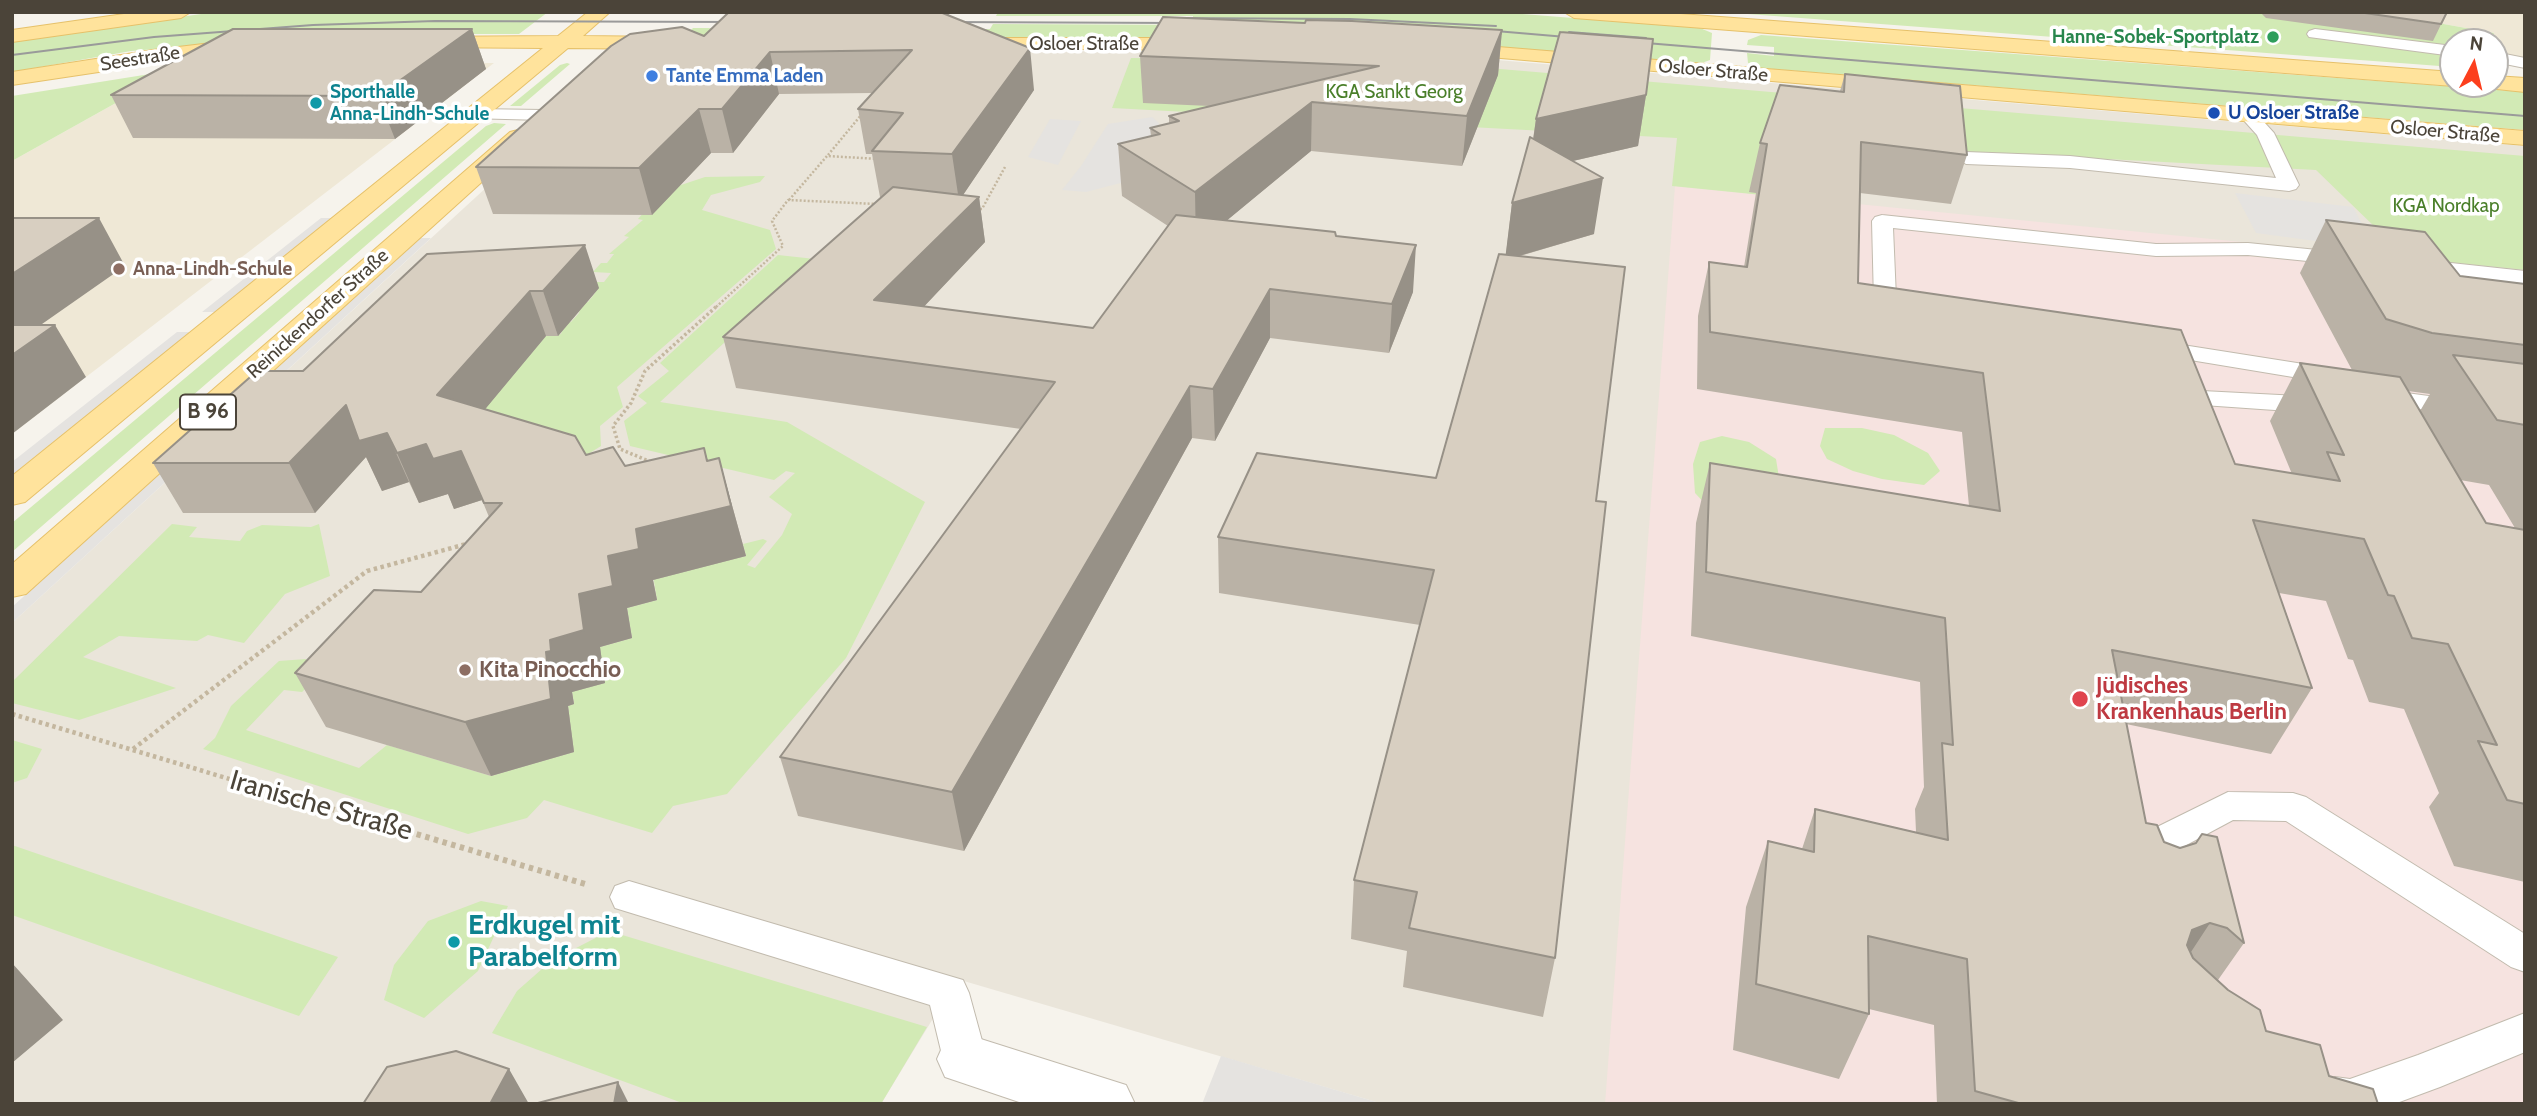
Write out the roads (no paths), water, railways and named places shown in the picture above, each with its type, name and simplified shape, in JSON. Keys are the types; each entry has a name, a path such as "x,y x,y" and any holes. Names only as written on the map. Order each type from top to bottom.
{"main road":[{"name":"Seestraße","path":"12,36 181,12"},
{"name":"B 96","path":"12,494 600,12"},
{"path":"1574,12 1729,40 2439,78"},
{"path":"598,66 648,22"},
{"path":"1729,40 1729,72"},
{"path":"407,41 692,43"},
{"name":"Seestraße","path":"12,79 153,56 261,44"},
{"name":"Osloer Straße","path":"939,44 1223,44"},
{"name":"Osloer Straße","path":"1433,48 2525,138"},
{"name":"Reinickendorfer Straße","path":"12,586 562,98"}],"street":[{"path":"965,1059 1106,1104"}],"lane":[{"path":"2315,34 2439,49"},
{"path":"474,114 543,115"},
{"path":"1966,158 2070,162 2288,185 2265,133 2248,115"},
{"path":"1931,315 1885,302 1882,221 2156,250 2248,249 2525,278"},
{"path":"2124,343 2316,373 2405,416 2525,418"},
{"path":"2183,398 2348,407 2454,427"},
{"path":"2140,896 2136,863 2164,840 2228,806 2293,807 2525,955"},
{"path":"629,897 948,993 965,1059"},
{"path":"2294,1093 2350,1099 2425,1073 2525,1032"}],"tram line":[{"path":"1170,18 1350,19 1496,26"},
{"path":"12,55 154,37 313,25 435,21 739,22"},
{"path":"945,22 1180,23"},
{"path":"1484,30 1578,38"},
{"path":"1569,32 1646,38"},
{"path":"1634,42 2525,116"}],"place":[{"name":"Hanne-Sobek-Sportplatz","path":"2273,37"},
{"name":"Tante Emma Laden","path":"652,76"},
{"name":"Sporthalle Anna-Lindh-Schule","path":"316,103"},
{"name":"U Osloer Straße","path":"2214,113"},
{"name":"Anna-Lindh-Schule","path":"119,269"},
{"name":"Kita Pinocchio","path":"465,670"},
{"name":"Jüdisches Krankenhaus Berlin","path":"2080,699"},
{"name":"Erdkugel mit Parabelform","path":"454,942"}],"park label":[{"name":"KGA Sankt Georg","path":"1394,92"},
{"name":"KGA Nordkap","path":"2446,206"}]}
